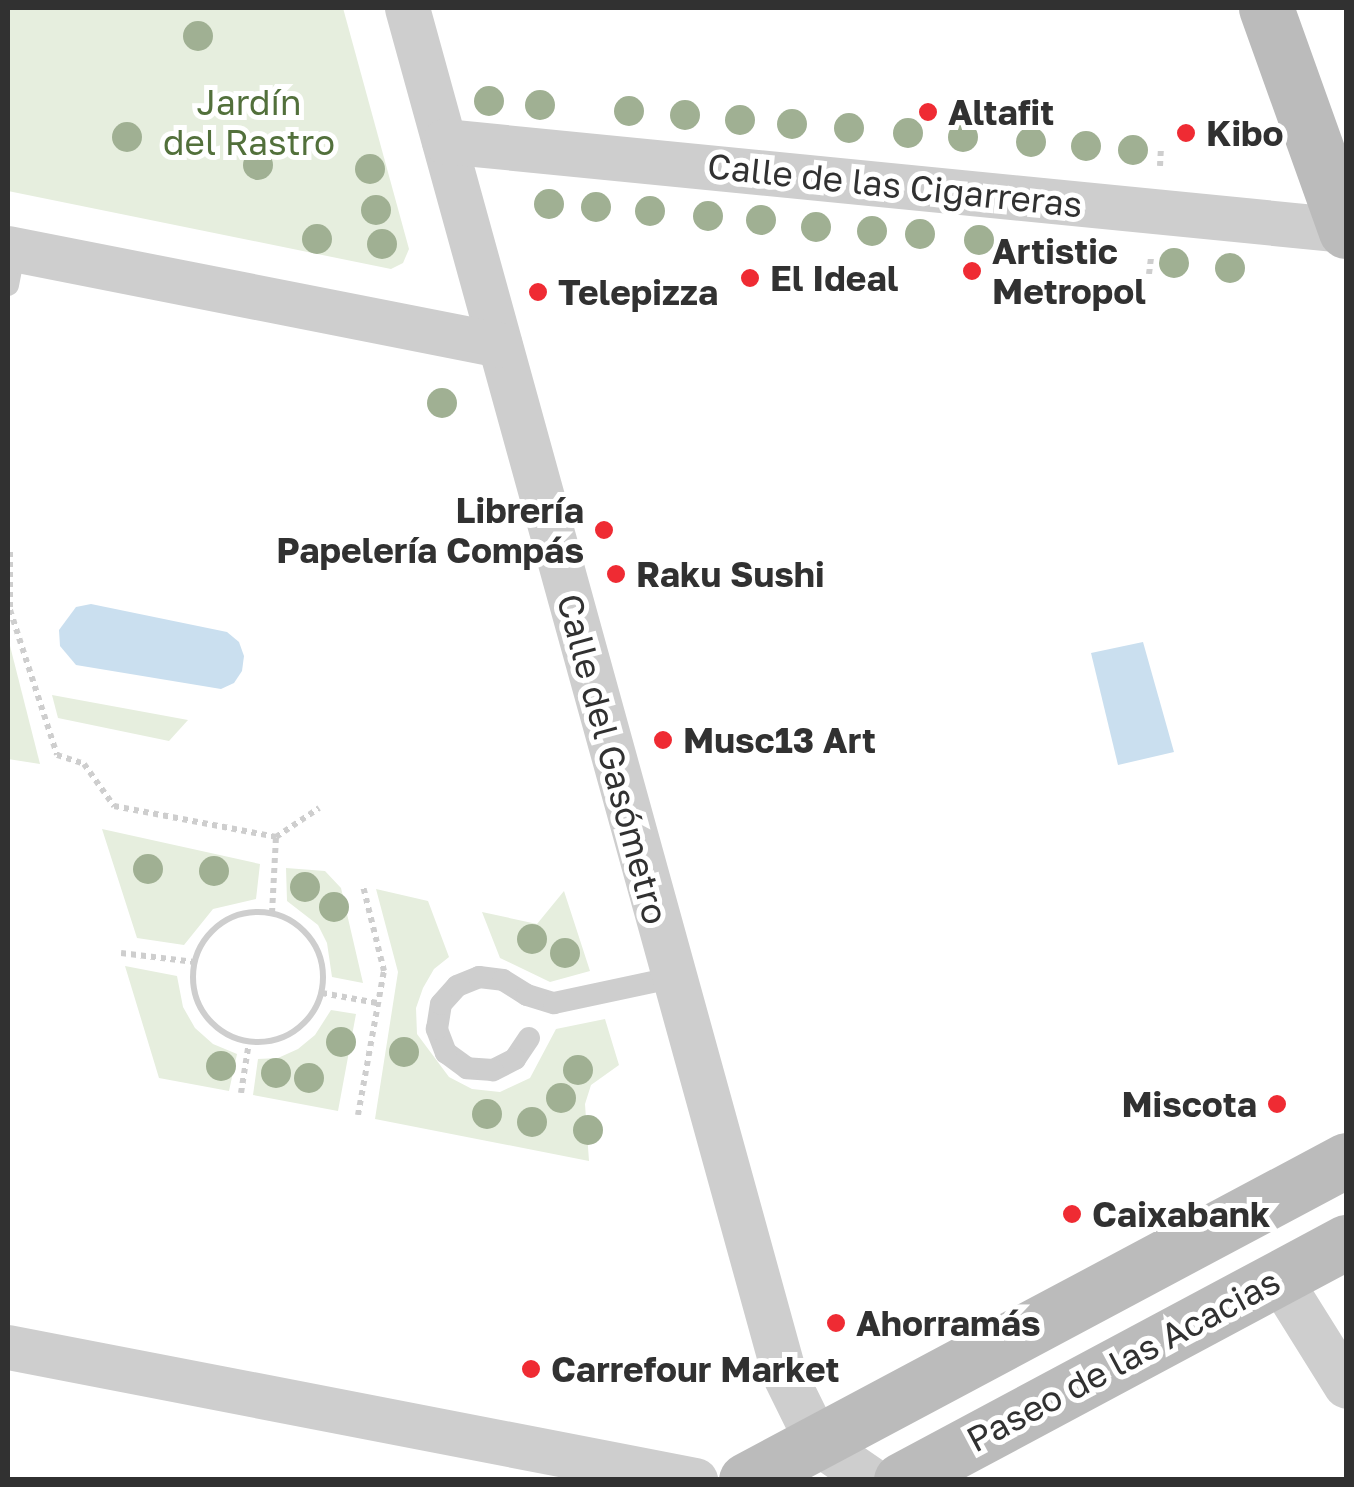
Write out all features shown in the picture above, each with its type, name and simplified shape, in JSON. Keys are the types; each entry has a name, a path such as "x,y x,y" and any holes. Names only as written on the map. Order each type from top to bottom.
{"main road":[{"path":"1266,8 1346,230"},
{"name":"Paseo de las Acacias","path":"746,1480 1346,1160"},
{"name":"Paseo de las Acacias","path":"901,1480 1346,1242"}],"street":[{"name":"Calle del Gasómetro","path":"407,8 784,1374 818,1443 872,1480"},
{"name":"Calle de las Cigarreras","path":"444,140 1346,230"},
{"path":"10,261 500,345"},
{"path":"1278,1277 1346,1386"},
{"path":"8,1347 695,1480"}],"lane":[{"path":"529,1038 515,1060 493,1070 467,1068 446,1053 437,1029 441,1004 457,986 479,977 503,980 527,995 554,1002 672,978"}],"path":[{"path":"10,552 10,610 57,755 84,764 114,806 276,838 319,808"},
{"path":"272,913 276,838"},
{"path":"358,1115 384,971 363,886"},
{"path":"272,913 300,927 319,952 322,993 302,1026 268,1042 249,1042 228,1036 199,1004 193,984 194,962 202,943 232,916 272,913"},
{"path":"121,953 194,962"},
{"path":"322,993 377,1002"},
{"path":"241,1093 249,1042"}],"green space":[{"name":"Jardín del Rastro","path":"8,8 343,8 409,249 403,263 391,269 8,191"},
{"path":"8,638 40,764 8,759"},
{"path":"52,695 188,720 169,741 58,718"},
{"path":"102,829 260,864 256,899 213,909 184,945 137,938"},
{"path":"286,868 325,871 341,888 363,983 332,977 327,943 318,925 287,901"},
{"path":"376,889 428,901 449,957 434,969 423,988 416,1008 417,1034 449,1077 472,1089 500,1092 530,1078 556,1029 605,1019 619,1065 591,1085 585,1104 589,1161 375,1119 398,972"},
{"path":"564,891 590,971 550,982 500,958 482,912 537,924"},
{"path":"125,966 177,976 183,1007 195,1028 213,1044 237,1054 229,1091 159,1078"},
{"path":"331,1010 356,1014 338,1111 253,1095 258,1059 278,1058 298,1049 315,1035"}],"water":[{"path":"91,604 227,632 239,642 244,656 242,671 234,683 221,689 76,665 60,646 59,630 76,607"},
{"path":"1143,642 1174,752 1118,765 1091,653"}],"place":[{"name":"Altafit","path":"928,112"},
{"name":"Kibo","path":"1186,133"},
{"name":"Artistic Metropol","path":"972,271"},
{"name":"El Ideal","path":"750,278"},
{"name":"Telepizza","path":"538,292"},
{"name":"Librería Papelería Compás","path":"604,530"},
{"name":"Raku Sushi","path":"616,574"},
{"name":"Musc13 Art","path":"663,740"},
{"name":"Miscota","path":"1277,1104"},
{"name":"Caixabank","path":"1072,1214"},
{"name":"Ahorramás","path":"836,1323"},
{"name":"Carrefour Market","path":"531,1369"}]}
